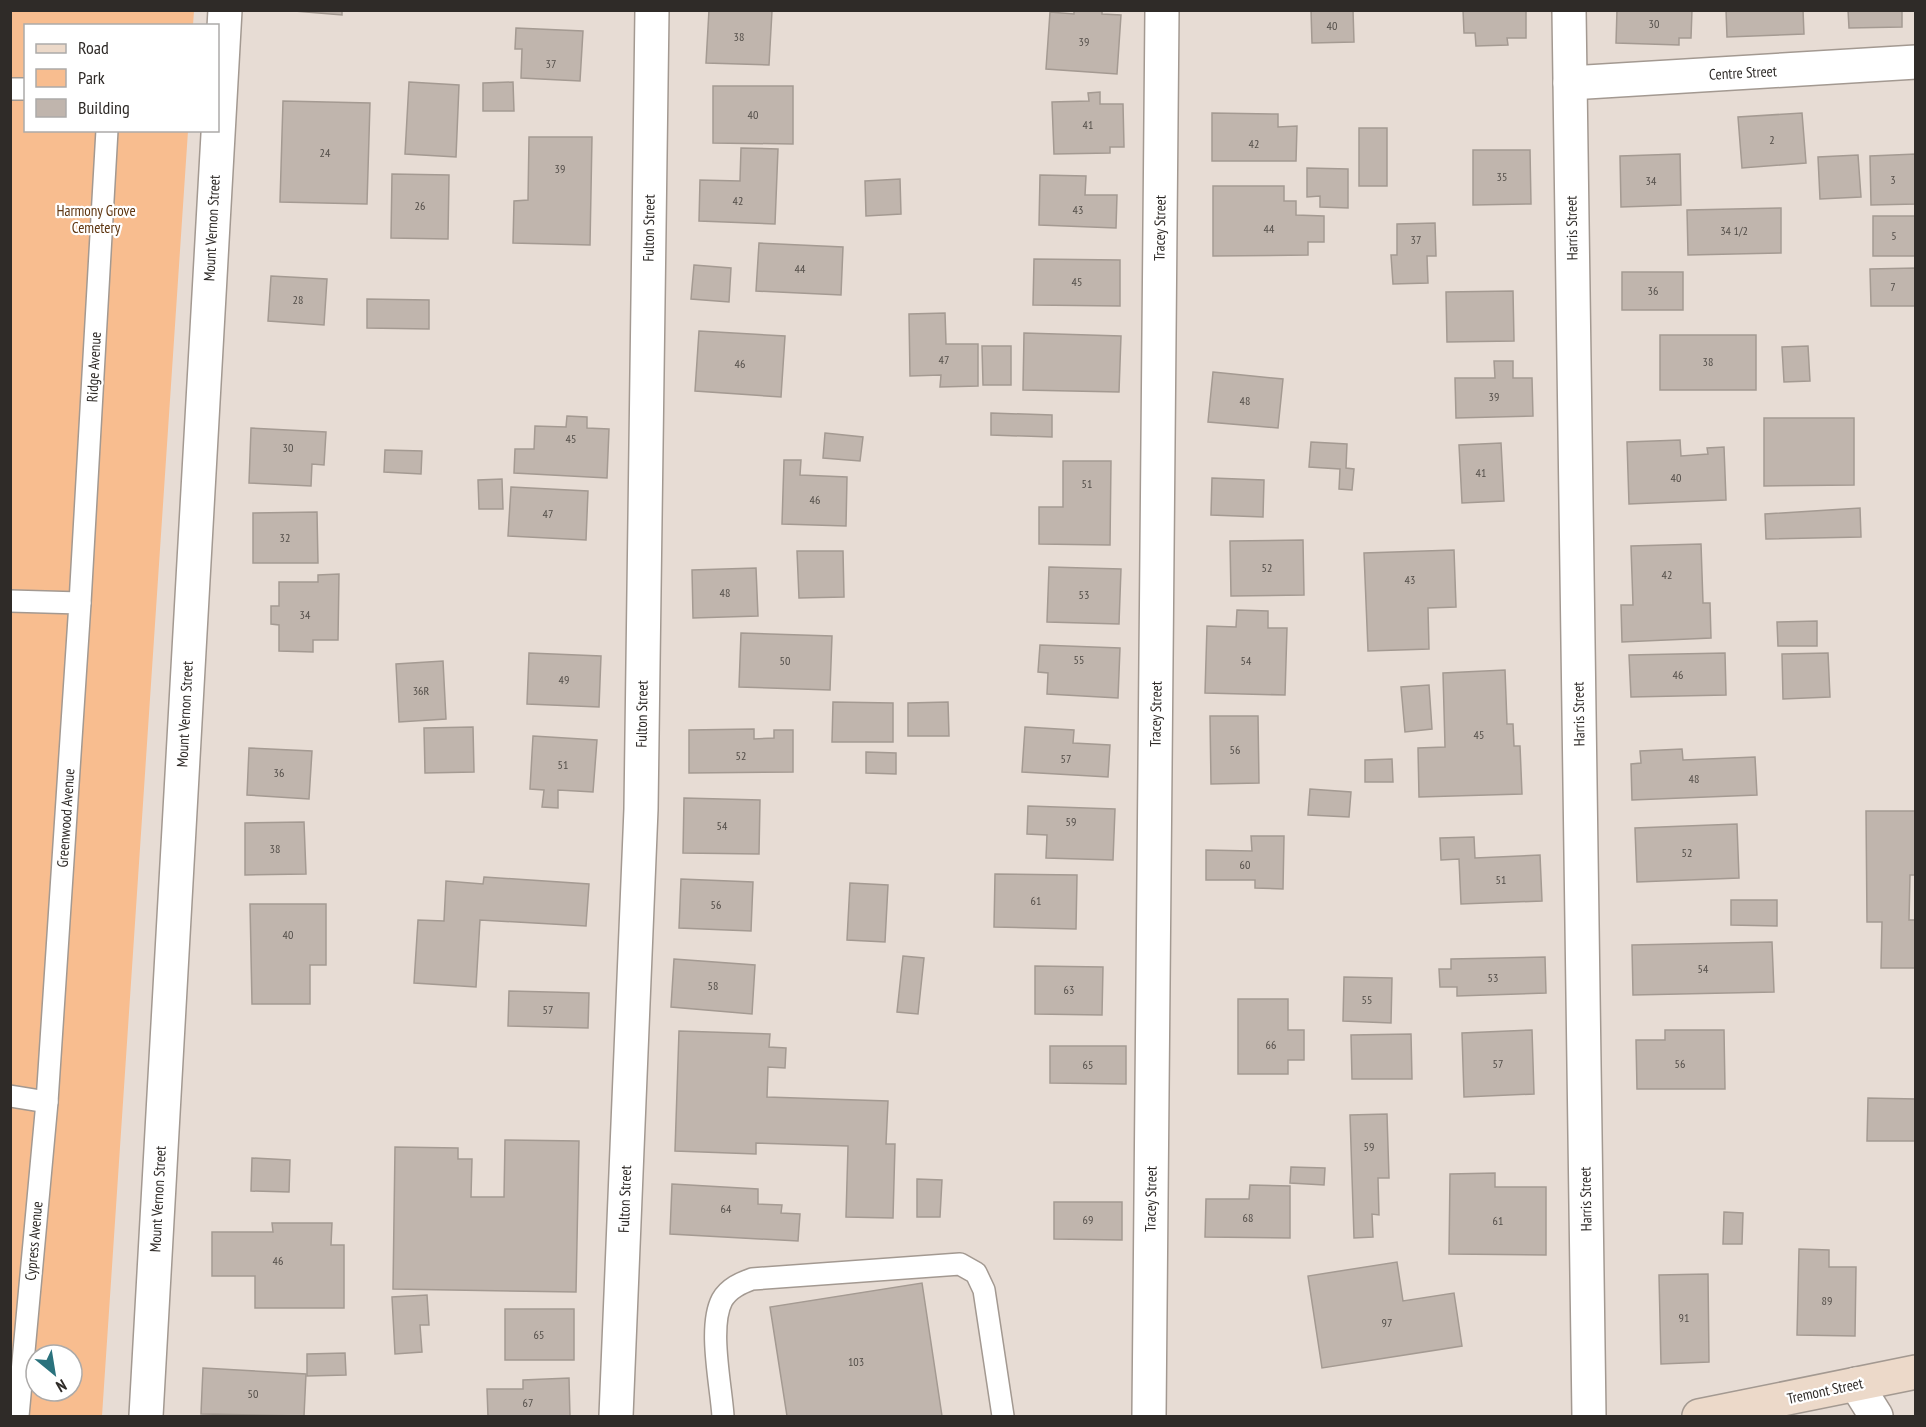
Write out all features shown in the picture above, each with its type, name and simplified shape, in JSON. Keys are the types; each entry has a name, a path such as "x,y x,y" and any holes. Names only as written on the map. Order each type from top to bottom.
{"street":[{"name":"Mount Vernon Street","path":"219,117 225,10"},
{"name":"Fulton Street","path":"616,1416 641,809 652,10"},
{"name":"Tracey Street","path":"1149,1416 1162,10"},
{"name":"Harris Street","path":"1569,10 1589,1416"},
{"name":"Centre Street","path":"1570,83 1916,62"},
{"name":"Mount Vernon Street","path":"146,1416 218,132"},
{"name":"Tremont Street","path":"1699,1416 1916,1372"},
{"path":"1856,1384 1876,1416"}],"lane":[{"name":"Ridge Avenue","path":"80,603 107,132"},
{"path":"10,601 80,603"},
{"name":"Greenwood Avenue","path":"47,1102 80,603"},
{"path":"10,1096 47,1102"},
{"name":"Cypress Avenue","path":"18,1416 17,1349 47,1102"},
{"path":"723,1416 715,1318 723,1298 736,1286 752,1279 960,1264 976,1273 984,1290 1003,1416"}],"green space":[{"name":"Harmony Grove Cemetery","path":"10,11 194,11 193,24 24,24 24,132 188,132 102,1416 11,1416"}],"building":[{"path":"282,10 342,10 342,15"},
{"path":"709,10 772,11 769,65 706,63"},
{"path":"1074,10 1102,10 1102,14 1121,15 1117,74 1046,69 1050,12 1074,14"},
{"path":"1311,10 1353,10 1354,42 1312,43"},
{"path":"1463,10 1526,10 1526,38 1507,38 1508,45 1476,46 1475,33 1464,33"},
{"path":"1617,10 1692,10 1691,38 1679,38 1679,45 1616,43"},
{"path":"1726,10 1803,10 1804,34 1727,37"},
{"path":"1848,10 1902,10 1902,27 1849,28"},
{"path":"516,28 583,31 580,81 521,78 522,49 515,49"},
{"path":"409,82 459,85 456,157 405,154"},
{"path":"513,82 514,111 483,111 483,83"},
{"path":"713,86 793,86 793,144 713,143"},
{"path":"1100,92 1100,104 1123,104 1124,147 1110,147 1110,153 1054,154 1052,102 1089,101 1088,93"},
{"path":"283,101 370,103 367,204 280,202"},
{"path":"1212,113 1278,114 1278,127 1297,126 1296,161 1212,161"},
{"path":"1802,113 1806,163 1742,168 1738,117"},
{"path":"1359,128 1387,128 1387,186 1359,186"},
{"path":"529,137 592,137 590,245 513,243 514,201 528,200"},
{"path":"741,148 778,149 775,224 699,221 700,180 740,181"},
{"path":"1473,150 1530,150 1531,204 1473,205"},
{"path":"1680,154 1681,205 1621,207 1620,156"},
{"path":"1916,154 1916,204 1871,205 1870,156"},
{"path":"1858,155 1861,197 1820,199 1818,157"},
{"path":"1307,168 1348,169 1348,208 1320,207 1320,196 1307,197"},
{"path":"392,174 449,175 448,239 391,238"},
{"path":"1040,175 1086,176 1085,195 1117,195 1116,228 1039,225"},
{"path":"900,179 901,214 866,216 865,181"},
{"path":"1213,186 1284,186 1284,201 1296,201 1296,215 1324,216 1324,242 1308,242 1308,255 1213,256"},
{"path":"1781,208 1781,253 1688,255 1687,210"},
{"path":"1873,216 1916,216 1916,256 1873,256"},
{"path":"1435,223 1436,256 1427,256 1428,283 1393,284 1391,255 1397,255 1397,224"},
{"path":"759,243 843,247 841,295 756,291"},
{"path":"1034,259 1120,260 1120,306 1033,305"},
{"path":"694,265 731,268 729,302 691,299"},
{"path":"1916,268 1916,306 1871,306 1870,269"},
{"path":"1622,272 1683,272 1683,310 1622,310"},
{"path":"271,276 327,279 324,325 268,321"},
{"path":"1513,291 1514,341 1447,342 1446,292"},
{"path":"367,299 429,300 429,329 367,328"},
{"path":"945,313 946,344 978,344 978,386 940,387 941,375 910,376 909,314"},
{"path":"699,331 785,336 781,397 695,391"},
{"path":"1024,333 1121,336 1119,392 1023,390"},
{"path":"1660,335 1756,335 1756,390 1660,390"},
{"path":"982,346 1011,346 1011,385 983,385"},
{"path":"1808,346 1810,381 1784,382 1782,347"},
{"path":"1494,361 1513,361 1513,378 1532,378 1533,416 1456,418 1455,378 1495,378"},
{"path":"1213,372 1283,379 1278,428 1208,422"},
{"path":"991,413 1052,415 1052,437 991,435"},
{"path":"567,416 587,417 587,428 609,429 607,478 514,473 515,449 534,449 535,426 566,427"},
{"path":"1764,418 1854,418 1854,485 1764,486"},
{"path":"251,428 326,432 324,465 312,464 311,486 249,483"},
{"path":"825,433 863,437 860,461 823,458"},
{"path":"1680,440 1681,456 1708,454 1707,448 1724,447 1726,500 1629,504 1627,442"},
{"path":"1311,442 1347,444 1346,468 1354,469 1352,490 1339,489 1340,469 1309,467"},
{"path":"1501,443 1504,501 1462,503 1459,445"},
{"path":"385,450 422,451 421,474 384,472"},
{"path":"784,460 801,460 800,475 847,477 846,526 782,524"},
{"path":"1063,461 1111,461 1110,545 1039,544 1039,507 1063,507"},
{"path":"1212,478 1264,480 1263,517 1211,515"},
{"path":"502,479 503,509 479,509 478,480"},
{"path":"511,487 588,491 586,540 508,536"},
{"path":"1860,508 1861,537 1766,539 1765,514"},
{"path":"317,512 318,563 253,563 253,513"},
{"path":"1303,540 1304,595 1231,596 1230,541"},
{"path":"1701,544 1703,603 1710,603 1711,638 1622,642 1621,605 1633,605 1631,546"},
{"path":"1454,550 1456,607 1428,608 1429,649 1368,651 1364,553"},
{"path":"797,551 843,551 844,597 799,598"},
{"path":"1049,567 1121,569 1119,624 1047,622"},
{"path":"756,568 758,616 693,618 692,570"},
{"path":"339,574 338,640 313,640 313,652 279,651 279,625 271,624 271,606 279,606 279,582 318,582 318,575"},
{"path":"1237,610 1268,611 1268,628 1287,628 1285,695 1205,693 1207,626 1236,627"},
{"path":"1817,621 1817,646 1778,646 1777,622"},
{"path":"741,633 832,636 830,690 739,687"},
{"path":"1040,645 1120,648 1118,698 1047,694 1048,673 1038,672"},
{"path":"529,653 601,656 599,707 527,704"},
{"path":"1725,653 1726,695 1631,697 1629,655"},
{"path":"1828,653 1830,697 1783,699 1782,654"},
{"path":"443,661 446,719 399,722 396,664"},
{"path":"1505,670 1507,724 1513,724 1514,746 1520,746 1522,794 1419,797 1418,748 1445,747 1443,673"},
{"path":"1429,685 1432,729 1405,732 1401,687"},
{"path":"833,702 893,703 893,742 832,742"},
{"path":"948,702 949,736 908,736 908,703"},
{"path":"1210,716 1258,716 1259,783 1211,784"},
{"path":"473,727 474,772 425,773 424,728"},
{"path":"1025,727 1074,730 1073,743 1110,745 1108,777 1022,772"},
{"path":"754,729 754,739 774,738 774,730 793,730 793,772 689,773 689,730"},
{"path":"533,736 597,740 593,792 558,790 558,808 542,807 544,790 530,789"},
{"path":"249,748 312,751 309,799 247,795"},
{"path":"1682,749 1683,760 1755,757 1757,795 1632,800 1631,764 1641,763 1640,751"},
{"path":"866,752 896,753 896,774 866,773"},
{"path":"1392,759 1393,782 1365,782 1365,760"},
{"path":"1310,789 1351,792 1349,817 1308,815"},
{"path":"684,798 760,800 759,854 683,853"},
{"path":"1028,806 1115,809 1113,860 1046,858 1047,835 1027,834"},
{"path":"1866,811 1916,811 1916,875 1910,875 1909,920 1916,920 1916,968 1881,968 1882,922 1867,922"},
{"path":"304,822 306,874 245,875 245,823"},
{"path":"1737,824 1739,878 1637,882 1635,828"},
{"path":"1251,836 1284,836 1283,889 1255,888 1255,880 1206,880 1206,850 1252,851"},
{"path":"1474,837 1475,858 1540,855 1542,901 1461,904 1459,859 1441,860 1440,838"},
{"path":"995,874 1077,875 1076,929 994,927"},
{"path":"484,877 589,884 586,926 480,920 476,987 414,983 418,920 444,921 446,881 483,884"},
{"path":"681,879 753,882 751,931 679,928"},
{"path":"850,883 888,885 885,942 847,940"},
{"path":"1731,900 1777,900 1777,926 1731,925"},
{"path":"250,904 326,904 326,965 310,965 310,1004 252,1004"},
{"path":"1772,942 1774,992 1633,995 1632,945"},
{"path":"903,956 924,958 918,1014 897,1012"},
{"path":"1545,957 1546,993 1457,996 1457,987 1440,987 1439,969 1451,969 1451,959"},
{"path":"674,959 755,965 752,1014 671,1007"},
{"path":"1035,966 1103,967 1102,1015 1035,1014"},
{"path":"1344,977 1392,978 1391,1023 1343,1021"},
{"path":"509,991 589,993 588,1028 508,1026"},
{"path":"1238,999 1288,999 1288,1030 1304,1030 1304,1060 1288,1060 1288,1074 1238,1074"},
{"path":"1532,1030 1534,1094 1464,1097 1462,1033"},
{"path":"1665,1030 1724,1030 1725,1089 1637,1089 1636,1040 1665,1040"},
{"path":"679,1031 770,1034 769,1047 786,1048 785,1068 768,1067 767,1097 888,1101 886,1144 895,1144 893,1218 846,1217 848,1146 756,1143 756,1154 675,1151"},
{"path":"1411,1034 1412,1079 1352,1079 1351,1035"},
{"path":"1050,1046 1126,1046 1126,1084 1050,1083"},
{"path":"1868,1098 1916,1099 1916,1141 1867,1141"},
{"path":"1387,1114 1389,1178 1378,1178 1379,1215 1372,1214 1373,1237 1354,1238 1350,1115"},
{"path":"505,1140 579,1141 576,1292 393,1289 395,1147 458,1148 458,1159 472,1159 471,1197 504,1197"},
{"path":"252,1158 290,1160 289,1192 251,1191"},
{"path":"1291,1167 1325,1168 1324,1185 1290,1183"},
{"path":"1495,1173 1495,1187 1546,1187 1546,1255 1449,1254 1450,1174"},
{"path":"917,1179 942,1180 940,1217 917,1217"},
{"path":"672,1184 758,1189 758,1204 782,1205 781,1213 800,1214 798,1241 670,1234"},
{"path":"1250,1185 1290,1186 1290,1238 1205,1237 1206,1199 1249,1199"},
{"path":"1054,1202 1122,1202 1122,1240 1054,1239"},
{"path":"1724,1212 1743,1213 1742,1244 1723,1244"},
{"path":"272,1223 332,1223 331,1245 344,1245 344,1308 255,1308 255,1276 212,1276 212,1232 273,1232"},
{"path":"1799,1249 1829,1250 1829,1267 1856,1267 1855,1336 1797,1335"},
{"path":"1397,1262 1403,1301 1454,1293 1462,1346 1322,1368 1308,1276"},
{"path":"1708,1274 1709,1362 1661,1364 1659,1275"},
{"path":"922,1283 942,1416 787,1416 770,1307"},
{"path":"427,1295 429,1325 420,1325 422,1352 395,1354 392,1297"},
{"path":"505,1309 574,1309 574,1360 505,1360"},
{"path":"345,1353 346,1375 307,1376 307,1354"},
{"path":"203,1368 306,1374 304,1416 201,1414"},
{"path":"569,1378 570,1416 488,1416 487,1389 523,1389 523,1380"}]}
